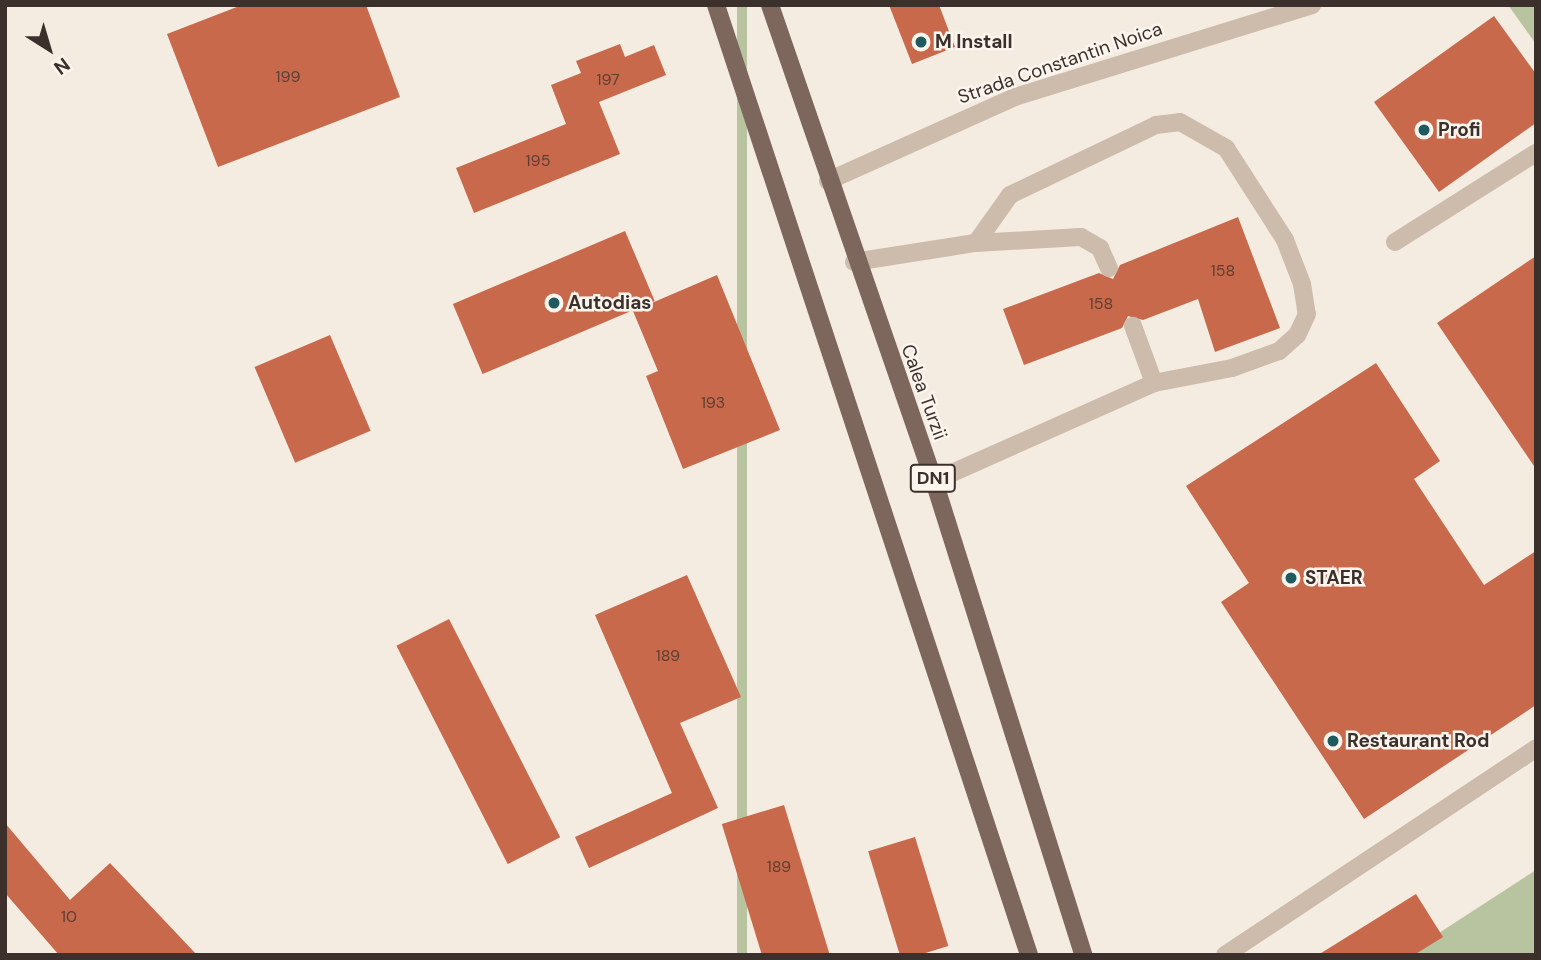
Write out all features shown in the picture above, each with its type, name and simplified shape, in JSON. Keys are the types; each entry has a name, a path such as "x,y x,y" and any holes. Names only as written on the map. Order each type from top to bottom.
{"main road":[{"path":"716,5 1029,955"},
{"name":"Calea Turzii","path":"770,5 855,262 934,481 1083,955"}],"street":[{"name":"Strada Constantin Noica","path":"828,181 1015,97 1312,5"},
{"path":"934,481 1153,383 1232,368 1279,351 1297,335 1307,314 1302,284 1284,240 1226,148 1180,122 1156,125 1010,195 976,243"},
{"path":"1395,242 1536,153"},
{"path":"855,262 976,243 1081,237 1100,248 1109,268"},
{"path":"1133,326 1153,383"},
{"path":"1225,955 1536,748"}],"green space":[{"path":"737,5 747,5 747,955 737,955"},
{"path":"1508,5 1536,5 1536,44"},
{"path":"1536,870 1536,955 1405,955"}],"building":[{"path":"242,5 366,5 400,97 218,167 167,34"},
{"name":"M Install","path":"889,5 939,5 955,47 912,64"},
{"path":"1494,16 1536,74 1536,123 1439,192 1374,102"},
{"path":"620,44 625,57 654,45 666,75 599,102 620,154 474,213 456,168 566,124 551,85 581,73 576,61"},
{"path":"1238,217 1280,328 1215,352 1198,299 1143,320 1128,316 1122,328 1024,365 1003,309 1099,273 1113,279 1120,265"},
{"name":"Autodias","path":"625,231 655,301 483,374 453,304"},
{"path":"1536,256 1536,469 1437,323"},
{"path":"717,275 780,430 683,469 646,376 658,371 633,311"},
{"path":"330,335 371,431 295,463 255,367"},
{"path":"1376,363 1440,461 1414,479 1484,585 1536,551 1536,705 1364,819 1221,602 1249,583 1186,486"},
{"path":"687,575 741,697 680,723 718,808 589,868 575,837 672,793 595,615"},
{"path":"449,619 560,837 508,864 396,646"},
{"path":"784,805 830,955 762,955 722,824"},
{"path":"5,823 70,900 110,863 197,955 59,955 5,893"},
{"path":"915,837 948,946 919,955 900,955 868,851"},
{"path":"1416,894 1443,937 1414,955 1318,955"}],"place":[{"name":"M Install","path":"921,42"},
{"name":"Profi","path":"1424,130"},
{"name":"Autodias","path":"554,303"},
{"name":"STAER","path":"1291,578"},
{"name":"Restaurant Rod","path":"1333,741"}]}
